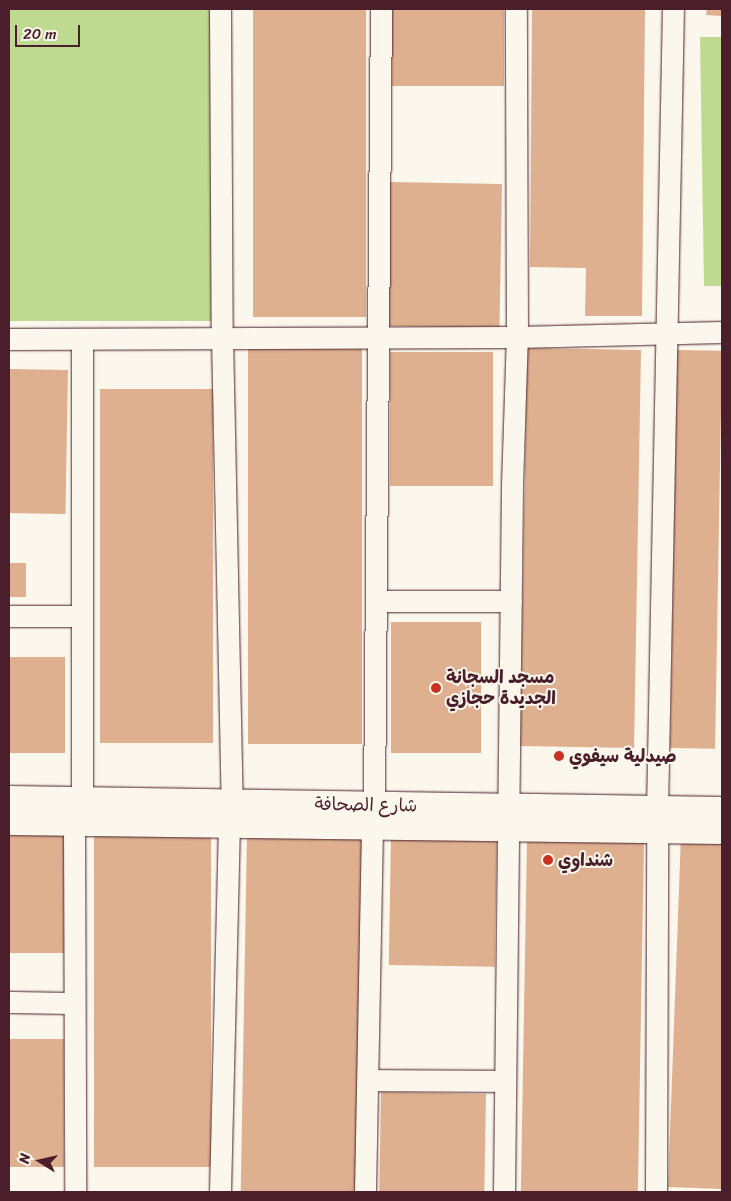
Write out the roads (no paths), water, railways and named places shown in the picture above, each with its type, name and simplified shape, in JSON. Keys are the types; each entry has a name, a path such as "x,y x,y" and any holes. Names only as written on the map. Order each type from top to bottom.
{"main road":[{"name":"شارع الصحافة","path":"9,800 78,811 657,820 722,830"},
{"name":"شارع الصحافة","path":"657,820 722,810"},
{"name":"شارع الصحافة","path":"9,821 78,811"}],"street":[{"path":"220,9 222,337 231,814 220,1192"},
{"path":"365,1192 378,601 381,9"},
{"path":"504,1192 511,601 517,337 516,9"},
{"path":"656,1192 657,820 669,335 673,9"},
{"path":"9,339 517,337 669,335 722,332"},
{"path":"75,1192 74,1003 81,616 82,339"},
{"path":"378,601 511,601"},
{"path":"9,616 81,616"},
{"path":"9,1002 74,1003"},
{"path":"368,1080 506,1081"}],"place":[{"name":"مسجد السجانة الجديدة حجازي","path":"436,688"},
{"name":"صيدلية سيفوي","path":"559,756"},
{"name":"شنداوي","path":"548,860"}]}
